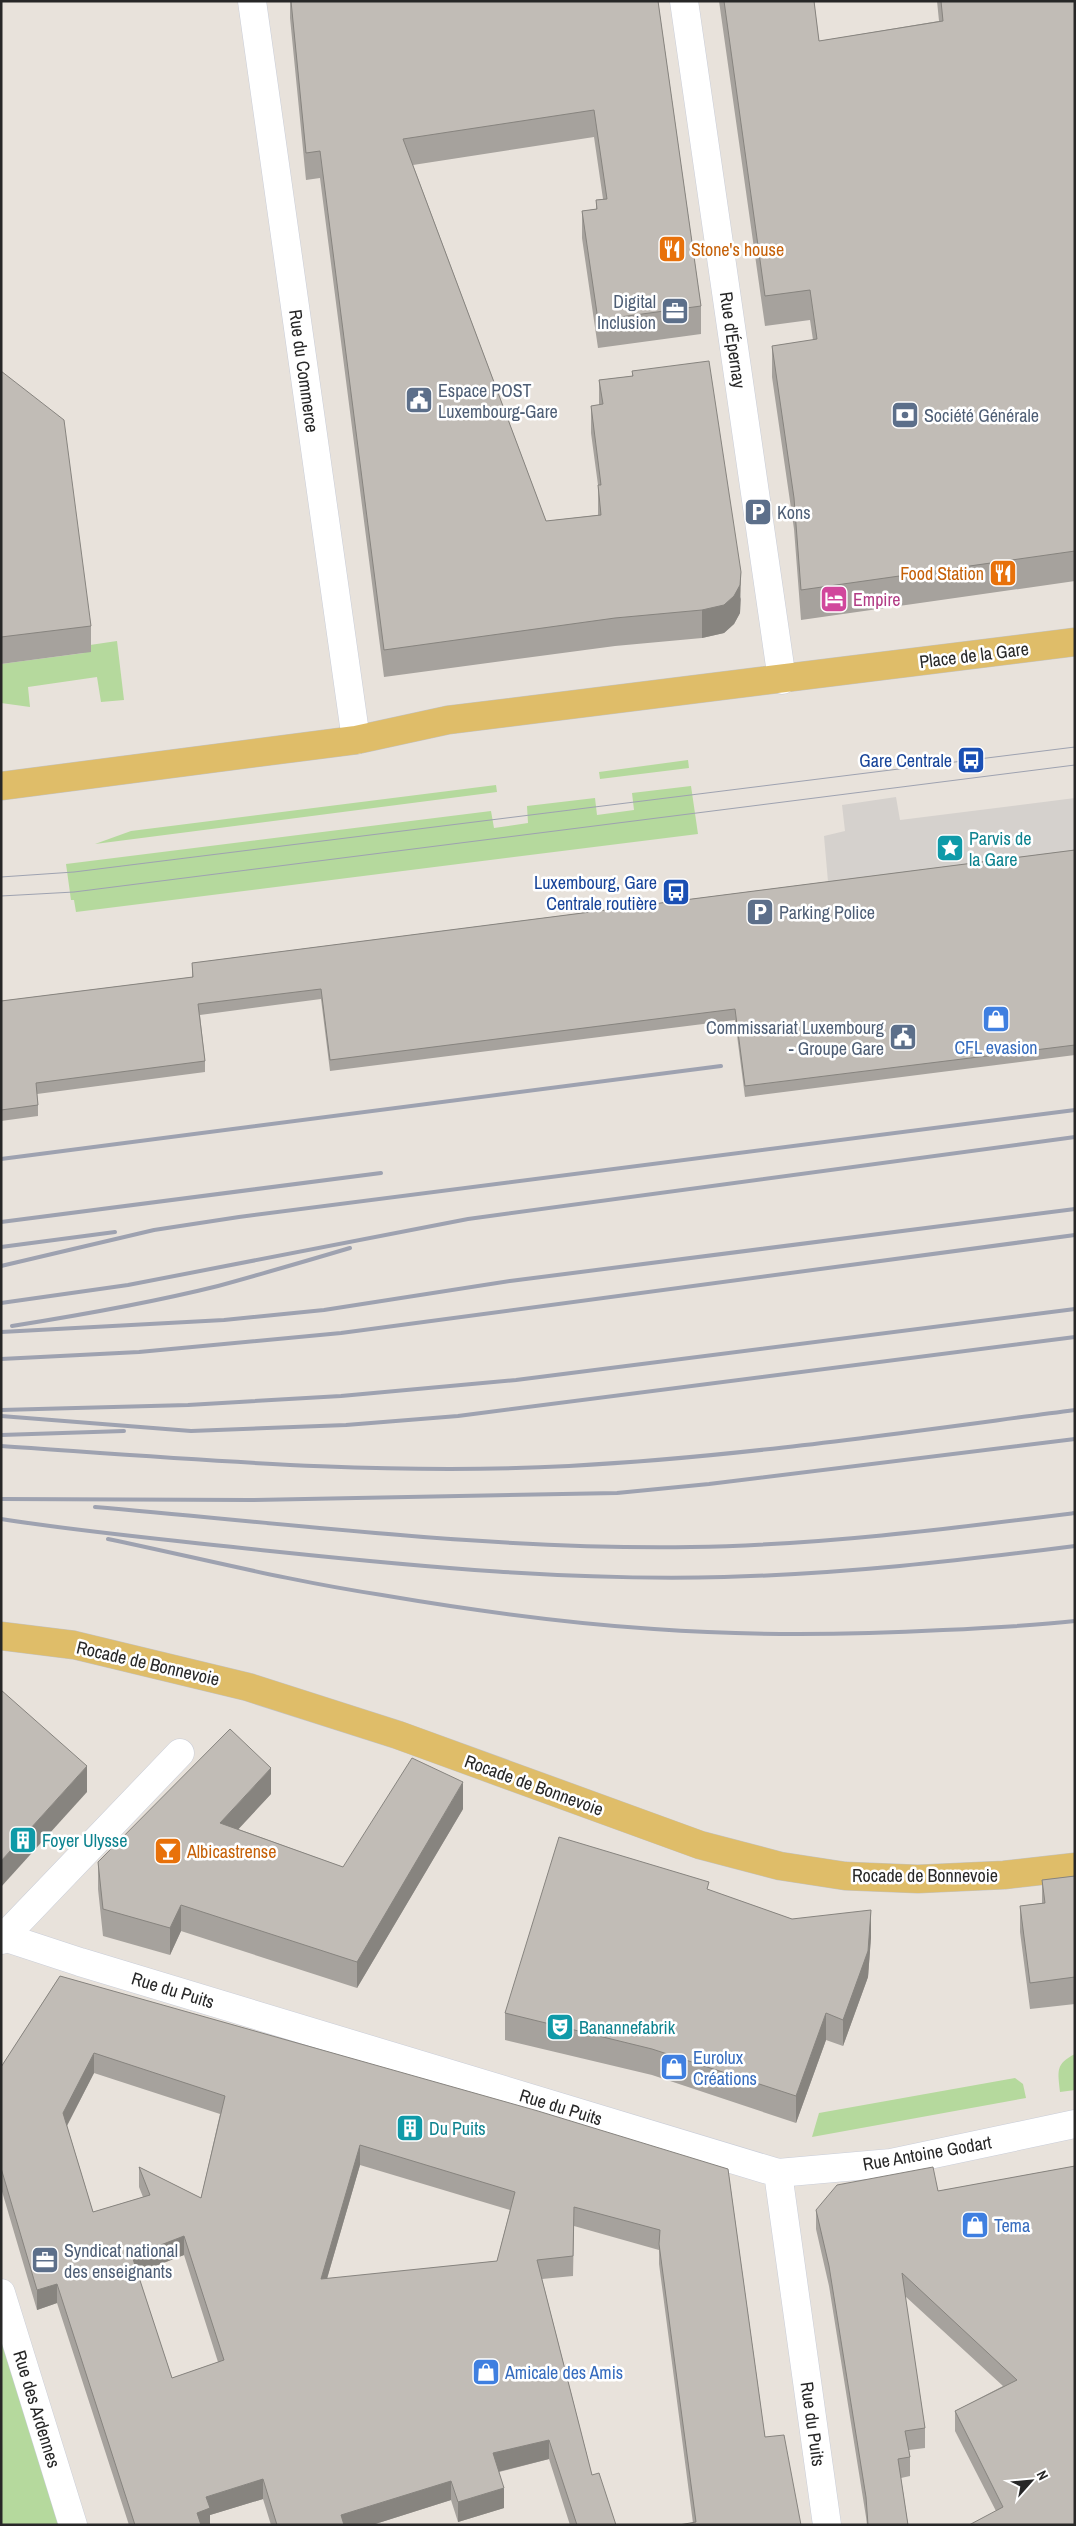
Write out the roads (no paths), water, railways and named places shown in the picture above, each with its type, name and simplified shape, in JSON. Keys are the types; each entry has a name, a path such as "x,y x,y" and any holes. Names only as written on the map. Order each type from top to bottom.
{"main road":[{"name":"Place de la Gare","path":"1,786 356,740 448,720 782,680 1075,642"},
{"name":"Rocade de Bonnevoie","path":"1,1636 74,1645 248,1687 398,1735 700,1845 780,1866 845,1876 918,1879 1004,1875 1075,1867"}],"street":[{"name":"Rue du Commerce","path":"252,1 356,740"},
{"name":"Rue d'Épernay","path":"684,1 782,680"},
{"path":"3,1938 180,1753"},
{"name":"Rue du Puits","path":"3,1938 778,2173 827,2525"},
{"name":"Rue Antoine Godart","path":"778,2173 891,2163 1075,2124"},
{"name":"Rue des Ardennes","path":"1,2293 73,2525"}],"tram line":[{"path":"1,877 74,872 1075,747"},
{"path":"1,896 74,892 1075,765"}],"railway":[{"path":"1,1159 721,1066"},
{"path":"1,1266 154,1230 239,1217 1075,1110"},
{"path":"1,1303 128,1285 468,1219 1075,1137"},
{"path":"1,1222 381,1173"},
{"path":"1,1332 224,1320 324,1310 510,1281 1075,1209"},
{"path":"1,1247 115,1232"},
{"path":"1,1359 139,1352 341,1333 1075,1235"},
{"path":"12,1326 64,1318 192,1292 350,1248"},
{"path":"1,1410 188,1405 341,1396 516,1380 1075,1309"},
{"path":"1,1416 191,1431 346,1425 458,1416 1075,1337"},
{"path":"1,1446 285,1465 498,1469 696,1457 886,1435 1075,1410"},
{"path":"1,1435 124,1431"},
{"path":"1,1499 250,1500 617,1493 709,1484 1075,1439"},
{"path":"95,1507 392,1535 616,1547 739,1546 835,1540 1075,1513"},
{"path":"1,1519 68,1529 384,1562 497,1572 610,1577 724,1577 812,1573 944,1562 1075,1546"},
{"path":"108,1539 278,1576 415,1601 552,1620 620,1626 726,1633 835,1634 992,1628 1075,1621"}],"place":[{"name":"Stone's house","path":"672,249"},
{"name":"Digital Inclusion","path":"675,311"},
{"name":"Espace POST Luxembourg-Gare","path":"419,400"},
{"name":"Société Générale","path":"905,415"},
{"name":"Kons","path":"758,512"},
{"name":"Food Station","path":"1003,573"},
{"name":"Empire","path":"834,599"},
{"name":"Gare Centrale","path":"971,760"},
{"name":"Parvis de la Gare","path":"950,848"},
{"name":"Luxembourg, Gare Centrale routière","path":"676,892"},
{"name":"Parking Police","path":"760,912"},
{"name":"CFL evasion","path":"996,1019"},
{"name":"Commissariat Luxembourg - Groupe Gare","path":"903,1037"},
{"name":"Foyer Ulysse","path":"23,1840"},
{"name":"Albicastrense","path":"168,1851"},
{"name":"Banannefabrik","path":"560,2027"},
{"name":"Eurolux Créations","path":"674,2067"},
{"name":"Du Puits","path":"410,2128"},
{"name":"Tema","path":"975,2225"},
{"name":"Syndicat national des enseignants","path":"45,2260"},
{"name":"Amicale des Amis","path":"486,2372"}]}
